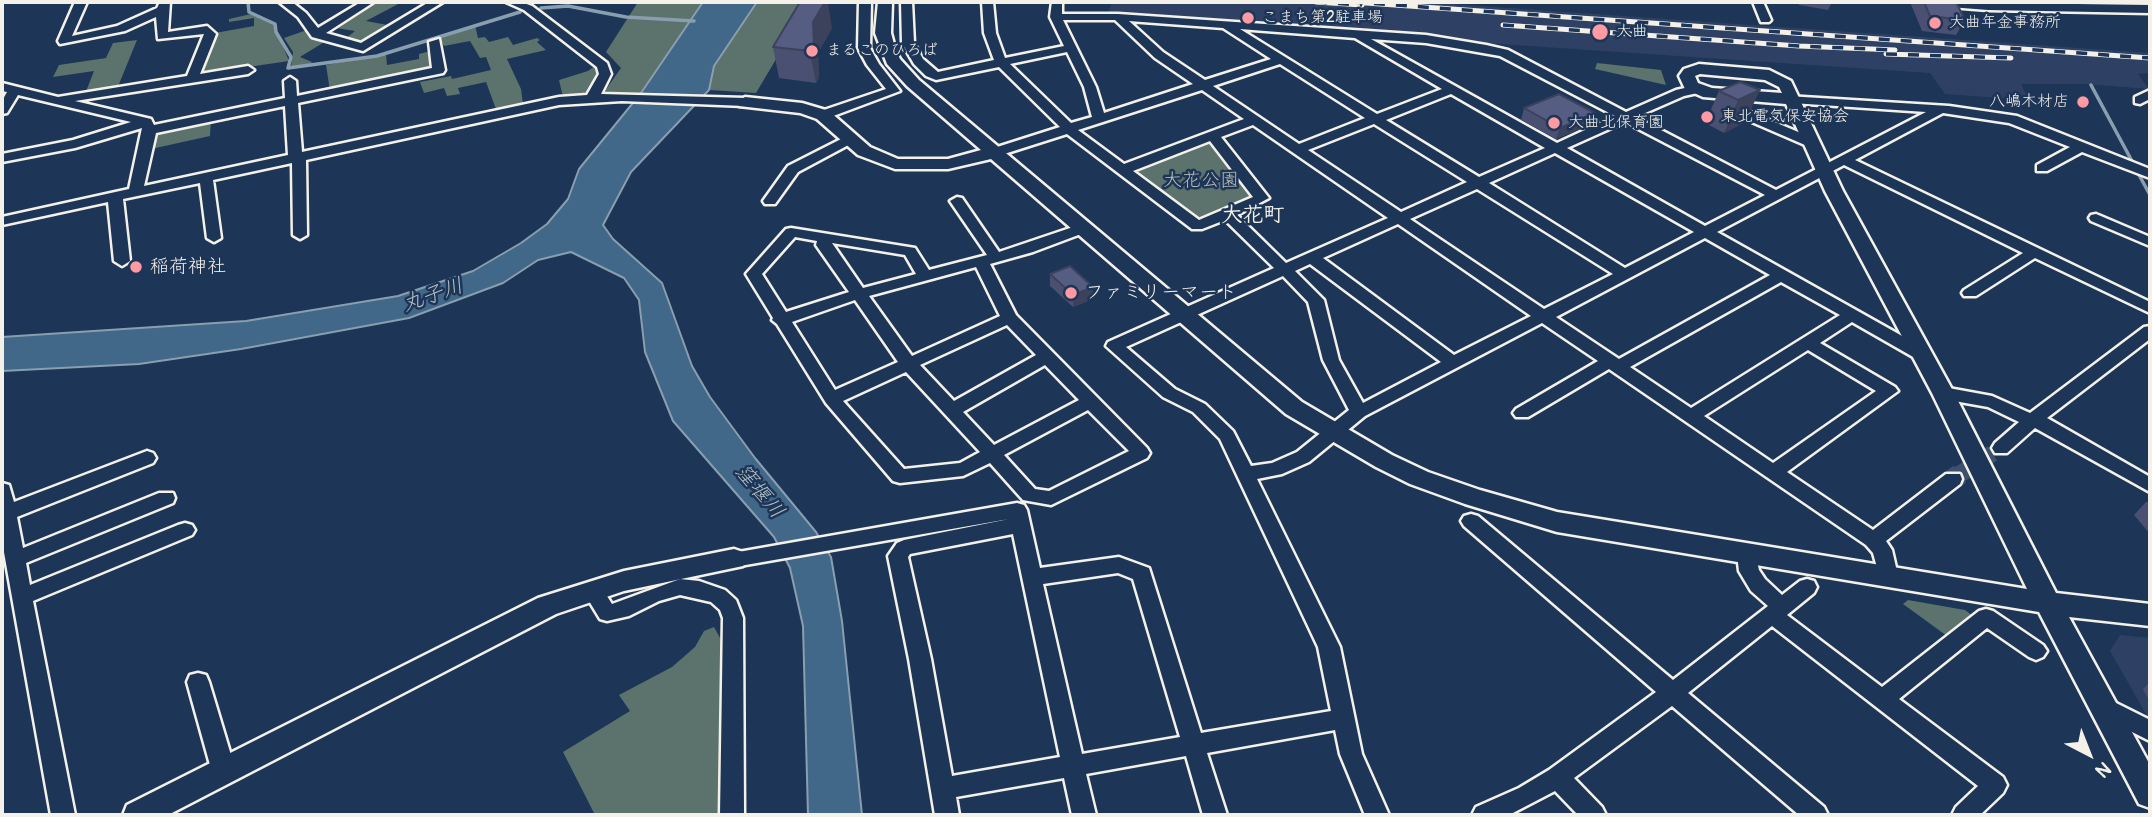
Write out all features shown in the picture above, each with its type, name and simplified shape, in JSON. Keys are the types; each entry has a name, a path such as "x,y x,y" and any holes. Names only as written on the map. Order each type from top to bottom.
{"street":[{"path":"81,2 64,41 121,29 164,6"},
{"path":"316,34 369,2"},
{"path":"293,4 316,34 363,47 437,2"},
{"path":"511,2 528,8 603,66 605,74 592,98"},
{"path":"823,115 894,91 873,65 864,47 865,2"},
{"path":"885,2 883,33 892,61 913,83 1294,408 1419,478 1513,510 1594,530 2096,611 2150,615"},
{"path":"906,2 908,43 918,61 930,74 936,76 1070,48"},
{"path":"987,2 990,33 1001,62 1069,129 1197,226 1262,198 1213,136"},
{"path":"1057,2 1056,17 1090,87 1099,120"},
{"path":"1758,2 1765,20"},
{"path":"1937,2 2150,9"},
{"path":"164,6 162,36 207,30 210,34 192,79"},
{"path":"1056,17 1118,17 1426,39 1504,53 1777,195"},
{"path":"1118,17 1158,55 1873,540 1882,550 1888,576"},
{"path":"1225,25 1625,274"},
{"path":"1355,34 1921,354"},
{"path":"2,158 148,126 439,69 435,42"},
{"path":"2,221 539,104 592,98 745,102 802,108 823,115 849,139 878,158 912,166 947,164 1099,120 1281,60"},
{"path":"2150,174 2012,119 1940,110 1792,99 1719,94 1698,89 1687,81 1690,72 1699,69 1758,74 1777,78 1785,84 1792,99 1810,142 1824,171 1943,393 2048,603 2150,793"},
{"path":"53,101 248,70"},
{"path":"290,81 300,235"},
{"path":"2,110 8,88 148,126"},
{"path":"1298,149 1453,89"},
{"path":"1377,815 1351,754 1329,647 1227,435 1199,408 1169,393 1114,346 1625,117 1680,93 1698,89"},
{"path":"2150,94 2140,100 2150,104"},
{"path":"1716,101 1810,142"},
{"path":"1245,474 1275,469 1303,457 1359,412 1940,110"},
{"path":"1124,169 1254,120"},
{"path":"136,191 148,126"},
{"path":"770,201 793,169 849,139"},
{"path":"2042,168 2082,146"},
{"path":"1844,160 2150,308"},
{"path":"206,176 214,238"},
{"path":"115,196 122,261"},
{"path":"947,815 920,659 898,556 904,548 1023,510 1141,453 1009,318 989,260 957,201"},
{"path":"1227,214 1317,300 1331,360 1359,412"},
{"path":"2096,218 2150,242"},
{"path":"780,320 858,294 989,260 1084,228"},
{"path":"925,276 910,251 791,232 754,274 780,320 832,399 900,476 963,469 1090,402"},
{"path":"825,238 824,245 908,363 992,454 1023,510 1033,576 1084,815"},
{"path":"1970,293 2035,252"},
{"path":"1311,257 1452,363"},
{"path":"1522,412 1780,275"},
{"path":"1691,416 1852,315"},
{"path":"832,399 1009,318"},
{"path":"2001,448 2033,420 2150,331"},
{"path":"1773,472 1889,391 1808,343"},
{"path":"952,410 1046,357"},
{"path":"1943,393 1992,402 2033,420 2148,480"},
{"path":"62,815 22,597 10,552 3,498 147,458"},
{"path":"1873,540 1954,479"},
{"path":"10,552 166,498"},
{"path":"138,815 547,606 624,581 734,559 1023,510"},
{"path":"1471,521 1816,815"},
{"path":"22,597 184,530"},
{"path":"1747,554 1749,571 1777,611 1883,699 1995,785 1964,815"},
{"path":"1033,576 1119,565 1142,574 1215,815"},
{"path":"593,591 607,613 622,610 653,595 680,587 699,589 718,596 729,606 733,618 732,815"},
{"path":"1498,813 1557,778 1671,694 1807,587"},
{"path":"1883,699 1986,617 2036,651"},
{"path":"198,682 224,772"},
{"path":"2104,707 2150,731"},
{"path":"943,789 1344,719"},
{"path":"1557,778 1594,815"}],"shaded area":[{"path":"1112,2 1424,2 2150,53 2150,73 2138,74 2149,89 2084,84 2021,84 2029,100 1945,94 1930,73 1485,43 1364,30 1212,23 1108,13"},
{"path":"2120,635 2150,638 2150,721 2110,651"}],"green space":[{"path":"373,2 402,2 366,21 393,26 364,44 345,39 355,31 330,27"},
{"path":"638,2 703,2 641,93 602,95 621,68 606,52"},
{"path":"757,2 810,2 756,93 709,90 714,66"},
{"path":"251,14 274,25 289,61 200,74 215,33 254,26 254,18 229,22 229,19"},
{"path":"475,25 478,38 485,37 489,42 508,37 513,45 537,38 540,40 537,42 546,50 507,59 521,89 523,104 496,109 486,82 458,88 460,94 447,96 444,88 424,93 420,82 451,76 452,79 491,70 486,57 480,58 470,41 444,46 440,40 430,40"},
{"path":"307,30 326,41 300,57 312,62 310,64 291,67 293,52 284,38"},
{"path":"137,40 117,89 85,94 94,71 53,77 59,65 106,58 113,43"},
{"path":"431,51 432,69 330,91 326,65 386,54 387,65 419,59 419,54"},
{"path":"1597,63 1661,70 1666,85 1595,69"},
{"path":"595,66 601,73 590,93 563,97 559,80 588,71"},
{"path":"211,119 210,136 151,149 152,133"},
{"name":"大花公園","path":"1207,142 1214,142 1254,194 1253,199 1201,219 1194,218 1134,172 1134,169"},
{"path":"1908,600 1965,610 1973,616 1947,636 1903,604"},
{"path":"714,627 724,645 726,656 726,815 595,815 563,752 630,711 619,695 672,667 695,647 704,631"}],"water":[{"path":"703,2 757,2 714,66 709,90 631,172 603,225 613,239 662,283 692,366 710,397 755,458 816,532 831,557 842,621 862,815 808,815 803,626 790,568 774,537 673,421 645,352 639,300 624,278 571,252 538,260 503,283 409,318 241,349 139,364 2,371 2,337 246,321 398,296 473,271 547,224 568,199 579,169 641,93"}],"building":[{"path":"800,2 825,2 813,22 814,46 810,51 773,47"},
{"path":"1924,2 1956,2 1965,20 1930,16"},
{"path":"1740,82 1760,90 1738,100 1719,91"},
{"path":"1559,94 1595,113 1560,128 1524,108"},
{"path":"1070,266 1093,287 1073,295 1050,274"}],"waterway":[{"path":"248,2 249,12 275,24 276,32 291,57 288,68 377,56 520,12"},
{"path":"541,8 568,6 626,17 694,21"},
{"path":"2091,85 2133,163"},
{"path":"2138,173 2150,195"}],"tunnel":[{"path":"1959,475 2001,448"},
{"path":"1953,479 1959,475"}],"railway":[{"path":"1316,2 1362,5"},
{"path":"1352,2 2150,58"},
{"path":"1503,25 1799,46 1895,50"},
{"path":"1886,54 2011,58"}],"place":[{"name":"こまち第2駐車場","path":"1248,18"},
{"name":"大曲年金事務所","path":"1935,23"},
{"name":"大曲","path":"1600,32"},
{"name":"まるこのひろば","path":"812,51"},
{"name":"八嶋木材店","path":"2083,102"},
{"name":"東北電気保安協会","path":"1707,117"},
{"name":"大曲北保育園","path":"1554,123"},
{"name":"稲荷神社","path":"136,267"},
{"name":"ファミリーマート","path":"1071,293"}],"district":[{"name":"大花町","path":"1253,216"}],"water label":[{"name":"丸子川","path":"433,296"},
{"name":"窪堰川","path":"759,492"}]}
